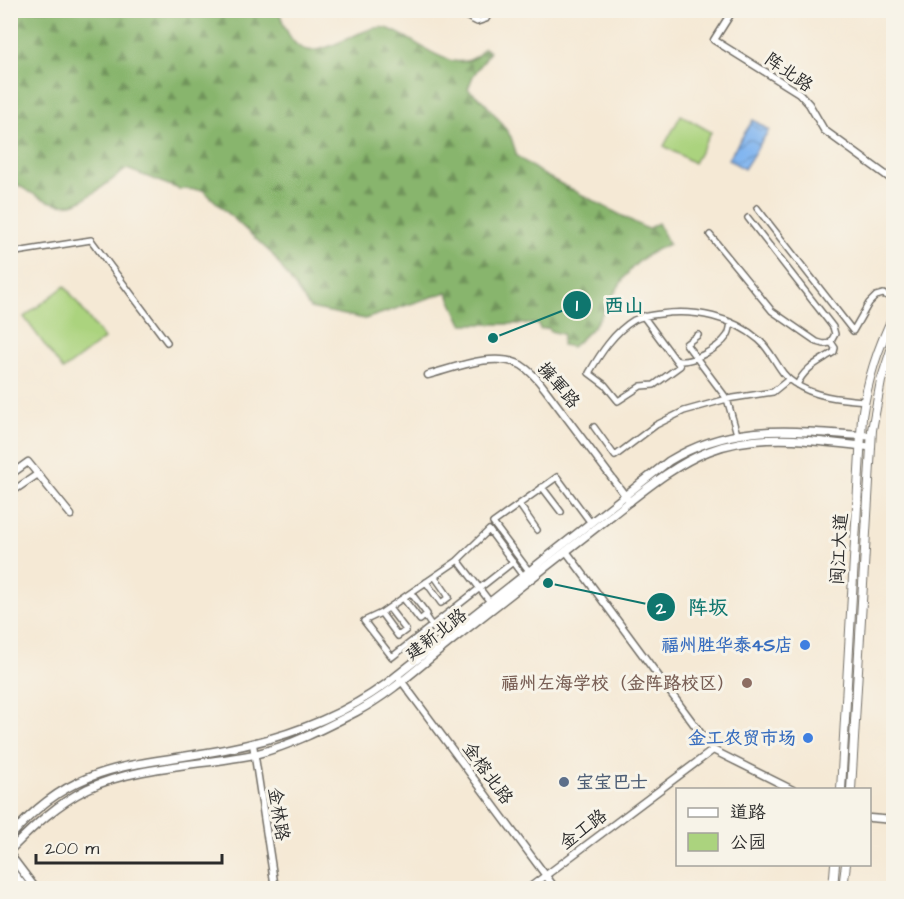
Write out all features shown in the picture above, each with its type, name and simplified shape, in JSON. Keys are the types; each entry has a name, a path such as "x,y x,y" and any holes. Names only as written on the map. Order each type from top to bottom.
{"main road":[{"name":"闽江大道","path":"841,788 860,436 865,401 883,337 894,315"},
{"name":"闽江大道","path":"851,788 871,436 876,399 894,341"},
{"name":"建新北路","path":"10,850 42,818 73,797 93,787 140,773 254,754 323,728 359,711 566,551 679,455 708,442 737,434 783,431 871,436"},
{"name":"建新北路","path":"10,837 42,806 70,785 88,777 136,763 252,744 332,717 399,678 441,639 591,523 685,462 737,443 789,439 871,447"},
{"path":"10,855 35,888"},
{"path":"832,888 835,866"},
{"path":"843,888 846,866"},
{"path":"10,869 25,888"}],"street":[{"path":"454,10 477,22 486,19 492,10"},
{"name":"阵北路","path":"733,10 714,40 799,93 809,104 824,130 894,181"},
{"path":"757,208 853,331 873,299 883,294 894,298"},
{"path":"710,235 775,314 817,342 828,344 836,334 833,327 748,218"},
{"path":"10,253 91,240 167,342"},
{"path":"643,316 680,366 654,385 641,386 618,400 605,385 589,373 601,353 631,322 643,316 688,312 731,322 761,341 789,379 797,385 832,398 865,401"},
{"path":"676,360 684,362 697,358 724,339 729,332 731,322"},
{"path":"698,334 686,344 727,399 737,434"},
{"path":"797,385 811,366 834,352 835,348 831,342"},
{"name":"擁軍路","path":"428,375 492,360 521,365 531,372 545,389 628,499"},
{"path":"594,427 615,456 648,431 670,418 701,405 773,392 789,379"},
{"path":"10,475 28,462 71,515"},
{"path":"10,494 38,474"},
{"path":"526,574 493,523 557,477 591,523"},
{"path":"542,487 561,512"},
{"path":"519,504 537,530"},
{"path":"513,562 392,657 364,621 381,614 435,577 458,560 489,530 513,562 526,574"},
{"path":"566,551 714,750 792,788"},
{"path":"458,560 490,602"},
{"path":"426,582 441,603 449,597 435,577"},
{"path":"403,598 420,620 427,614 411,593"},
{"path":"381,614 398,636 406,630 389,608"},
{"path":"424,616 441,639"},
{"name":"金榕北路","path":"399,678 555,888"},
{"name":"金林路","path":"252,744 275,888"},
{"name":"金工路","path":"529,888 714,750"},
{"path":"871,818 894,820"}],"green space":[{"path":"11,10 279,11 293,41 301,48 310,51 332,46 363,32 379,28 398,33 436,55 450,60 462,62 474,58 484,48 490,52 473,76 468,89 484,102 500,121 511,137 517,156 544,175 647,229 658,223 669,244 654,251 633,267 595,324 572,347 562,345 563,334 550,331 549,328 540,329 538,324 462,324 447,292 365,319 310,308 272,254 203,190 179,189 127,169 86,198 71,204 62,204 53,203 35,195 11,181"},
{"path":"681,115 711,132 694,163 664,146"},
{"path":"65,286 104,339 63,370 24,317"}],"water":[{"path":"753,120 769,130 744,169 728,159"}],"place":[{"name":"西山","path":"493,338"},
{"name":"阵坂","path":"548,583"},
{"name":"福州胜华泰4S店","path":"805,645"},
{"name":"福州左海学校（金阵路校区）","path":"747,683"},
{"name":"金工农贸市场","path":"808,738"},
{"name":"宝宝巴士","path":"564,782"}]}
